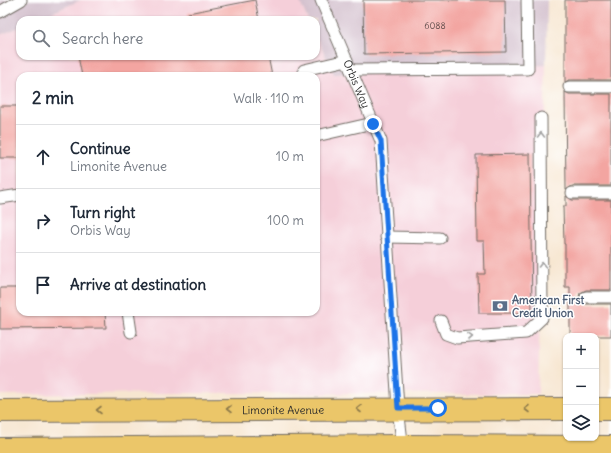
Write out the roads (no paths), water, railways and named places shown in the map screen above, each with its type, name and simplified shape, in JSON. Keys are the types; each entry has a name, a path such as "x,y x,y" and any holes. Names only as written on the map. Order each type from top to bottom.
{"main road":[{"name":"Limonite Avenue","path":"0,411 398,408 563,409"},
{"path":"599,409 611,409"},
{"path":"0,449 403,449 611,447"}],"lane":[{"path":"3,7 21,0"},
{"name":"Orbis Way","path":"321,0 381,141 398,408 403,449"},
{"path":"304,70 349,65 528,69 527,0"},
{"path":"569,87 611,88"},
{"path":"441,321 446,334 456,338 526,333 542,318 541,118"},
{"path":"320,135 373,124"},
{"path":"572,193 611,193"},
{"path":"0,198 16,196"},
{"path":"386,237 440,238"},
{"path":"586,297 611,297"},
{"path":"129,316 131,332"}],"place":[{"name":"American First Credit Union","path":"500,306"}]}
